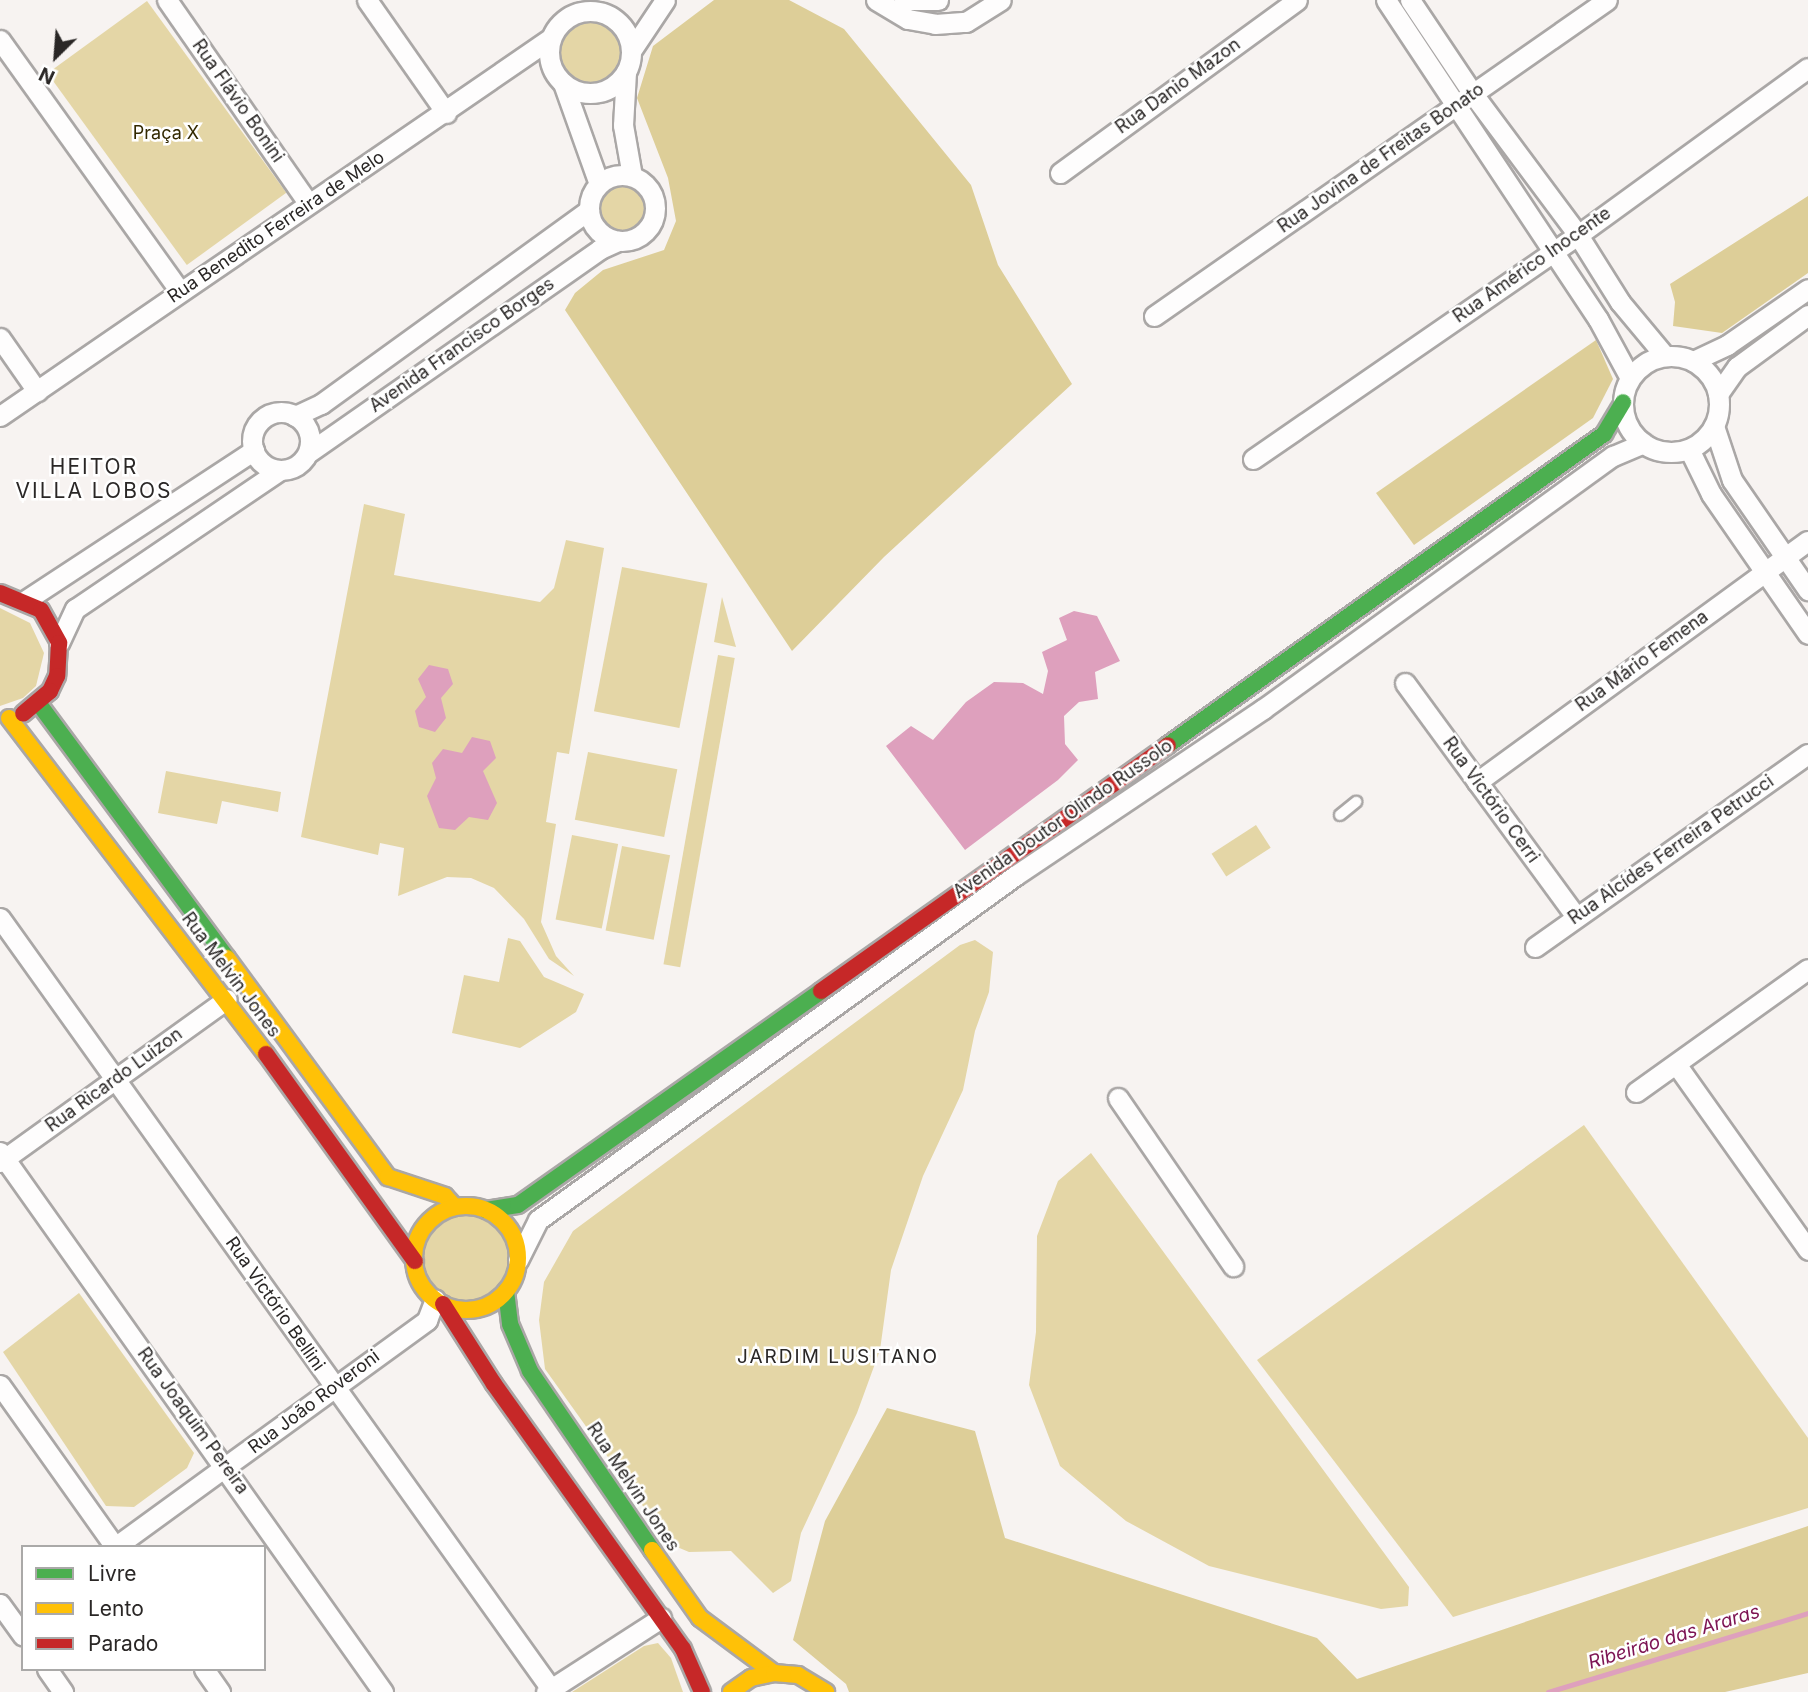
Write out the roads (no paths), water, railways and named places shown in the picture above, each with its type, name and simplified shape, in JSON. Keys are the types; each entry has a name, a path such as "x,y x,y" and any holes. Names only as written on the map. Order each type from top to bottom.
{"street":[{"name":"Rua Flávio Bonini","path":"167,0 308,203"},
{"path":"367,0 446,113"},
{"path":"632,176 622,125 626,72 631,51 664,0"},
{"path":"876,0 908,19 935,24 966,22 1001,0"},
{"path":"904,0 939,0"},
{"name":"Rua Danio Mazon","path":"1060,173 1297,0"},
{"path":"1386,0 1598,319 1630,378"},
{"path":"1410,0 1473,94 1578,235 1620,303 1665,356"},
{"name":"Rua Jovina de Freitas Bonato","path":"1154,316 1607,0"},
{"path":"599,184 614,176 632,176 650,189 656,210 648,230 629,241 618,241 598,231 589,210 599,184 563,83 550,62 551,38 581,7 612,18 628,38 631,51"},
{"name":"Rua Benedito Ferreira de Melo","path":"0,416 308,203 446,113 551,38"},
{"path":"0,40 180,291"},
{"name":"Rua Américo Inocente","path":"1253,459 1578,235 1808,68"},
{"path":"563,83 573,90 597,92 609,89 626,72"},
{"name":"Avenida Francisco Borges","path":"295,416 321,404 589,210"},
{"name":"Avenida Francisco Borges","path":"308,453 600,249 618,241"},
{"path":"1693,361 1727,345 1808,289"},
{"path":"1718,394 1737,367 1808,315"},
{"path":"0,338 37,391"},
{"path":"1714,426 1689,449 1666,451 1643,443 1632,432 1622,402 1630,378 1651,360 1665,356 1693,361 1713,380 1718,394 1714,426 1732,480 1808,590"},
{"name":"Avenida Doutor Olindo Russolo","path":"486,1210 518,1205 1255,683 1604,434 1622,402"},
{"path":"4,719 39,704 57,676 59,643 75,609 280,470 297,466 308,453 307,428 295,416 278,413 263,419 254,433 254,450 264,464 280,470"},
{"name":"Avenida Doutor Olindo Russolo","path":"518,1261 538,1220 1016,875 1112,813 1270,703 1613,456 1643,443"},
{"path":"1689,449 1711,494 1808,634"},
{"path":"26,600 254,450"},
{"name":"Rua Mário Femena","path":"1478,782 1764,570 1808,541"},
{"path":"0,593 26,600 47,618 59,643"},
{"path":"1255,683 1270,703"},
{"name":"Rua Victório Cerri","path":"1405,683 1576,917"},
{"name":"Rua Melvin Jones","path":"39,704 388,1177 445,1196 455,1207"},
{"name":"Rua Melvin Jones","path":"4,719 227,999 415,1261"},
{"name":"Rua Alcídes Ferreira Petrucci","path":"1535,947 1808,754"},
{"path":"1100,793 1112,813"},
{"name":"Rua Victório Bellini","path":"0,918 549,1691"},
{"path":"1636,1092 1808,969"},
{"name":"Rua Ricardo Luizon","path":"2,1158 227,999"},
{"path":"1675,1064 1808,1250"},
{"path":"1118,1098 1233,1266"},
{"name":"Rua Joaquim Pereira","path":"2,1158 226,1468 383,1692"},
{"path":"439,1301 477,1308 506,1291 518,1261 510,1230 486,1210 455,1207 425,1227 415,1261 418,1276 439,1301 494,1384 683,1649 702,1692"},
{"name":"Rua Melvin Jones","path":"506,1291 510,1324 530,1371 647,1543 700,1618 774,1673"},
{"name":"Rua João Roveroni","path":"118,1545 226,1468 332,1386 427,1320 439,1301"},
{"path":"0,1385 114,1545"},
{"path":"0,1604 14,1625"},
{"path":"549,1691 661,1618"},
{"path":"48,1671 63,1692"},
{"path":"205,1671 220,1692"},
{"path":"731,1692 751,1678 774,1673 798,1675 826,1692"}],"lane":[{"path":"1340,815 1356,803"}],"waterway":[{"name":"Ribeirão das Araras","path":"1548,1692 1808,1613"}],"district":[{"name":"HEITOR VILLA LOBOS","path":"94,479"},
{"name":"JARDIM LUSITANO","path":"838,1357"}],"park label":[{"name":"Praça X","path":"166,133"}]}
